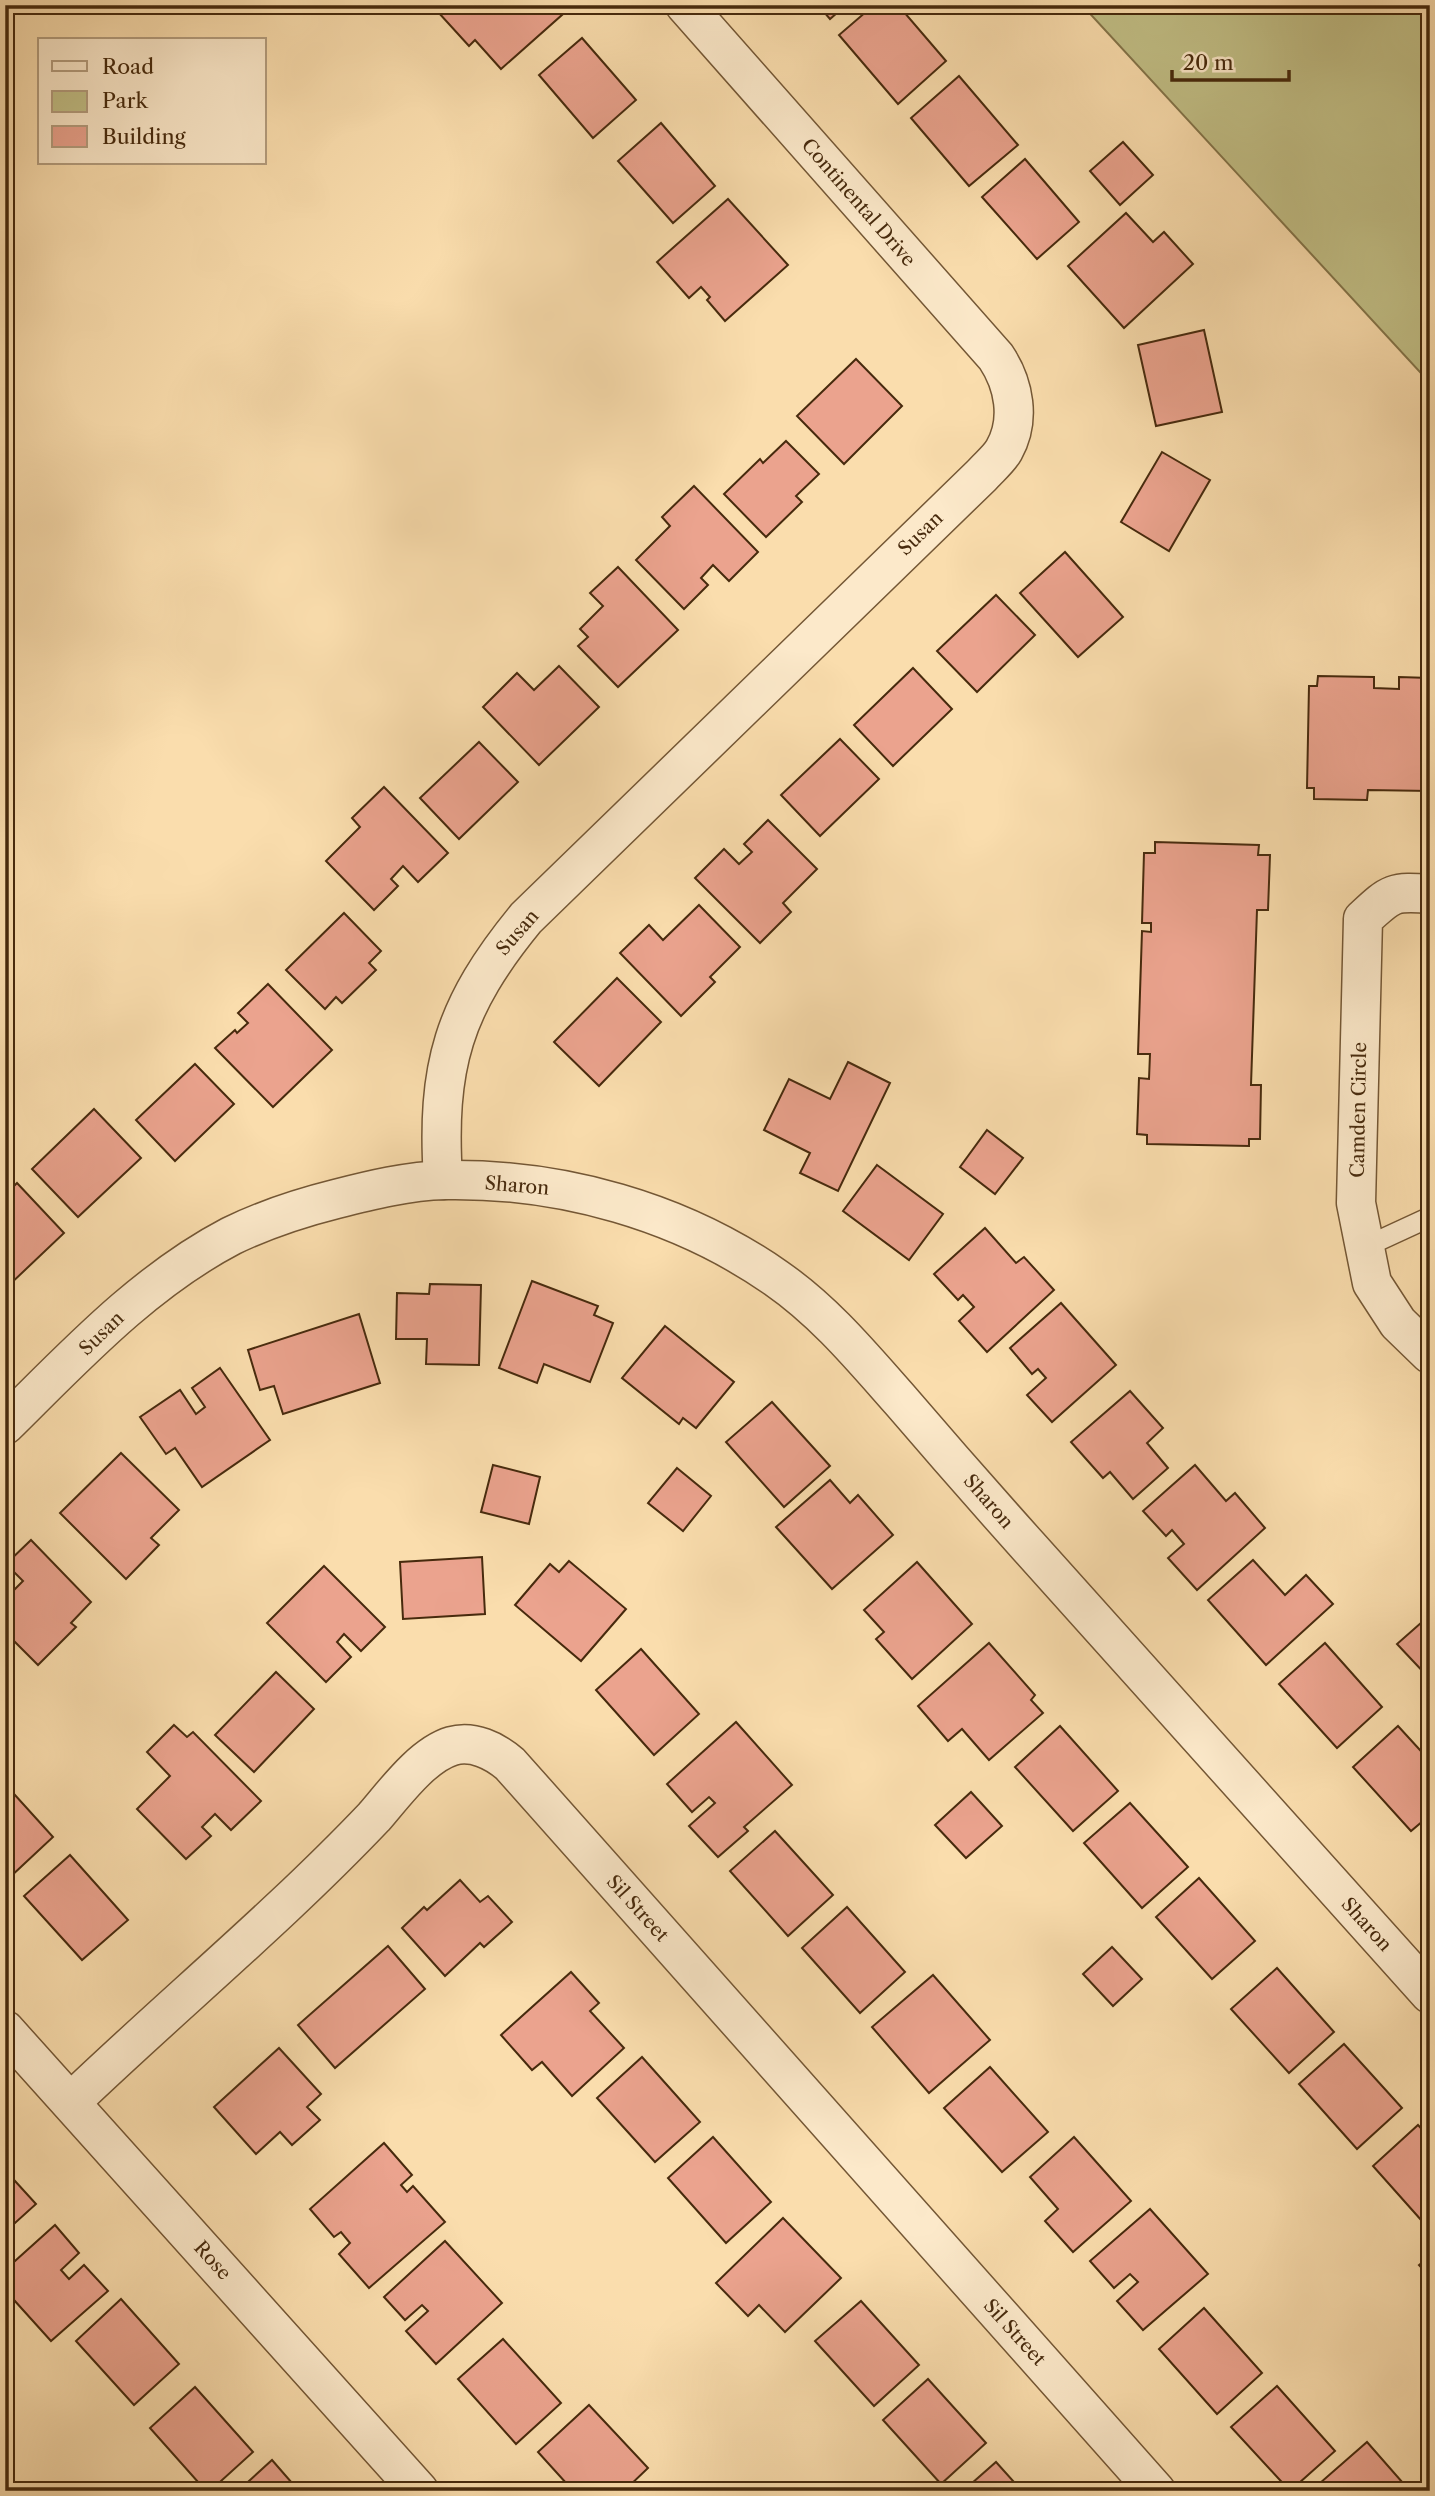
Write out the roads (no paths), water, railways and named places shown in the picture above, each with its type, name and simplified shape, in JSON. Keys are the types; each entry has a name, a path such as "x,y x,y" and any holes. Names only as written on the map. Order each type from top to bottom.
{"street":[{"name":"Continental Drive","path":"685,5 996,356 1012,385 1014,409"},
{"name":"Susan","path":"5,1425 130,1304 232,1236 300,1208 385,1187 443,1180 440,1133 445,1073 466,1006 496,955 526,918 1003,452 1010,438 1014,409"},
{"name":"Camden Circle","path":"1430,894 1399,892 1384,899 1363,919 1356,1203 1372,1283 1398,1323 1430,1354"},
{"name":"Sharon","path":"443,1180 531,1185 620,1202 718,1244 776,1278 848,1339 1010,1525 1430,1994"},
{"name":"Sil Street","path":"71,2102 240,1949 370,1821 430,1757 453,1746 479,1746 499,1754 510,1764 1156,2491"},
{"name":"Rose","path":"5,2030 419,2491"}],"lane":[{"path":"1365,1247 1430,1217"}]}
